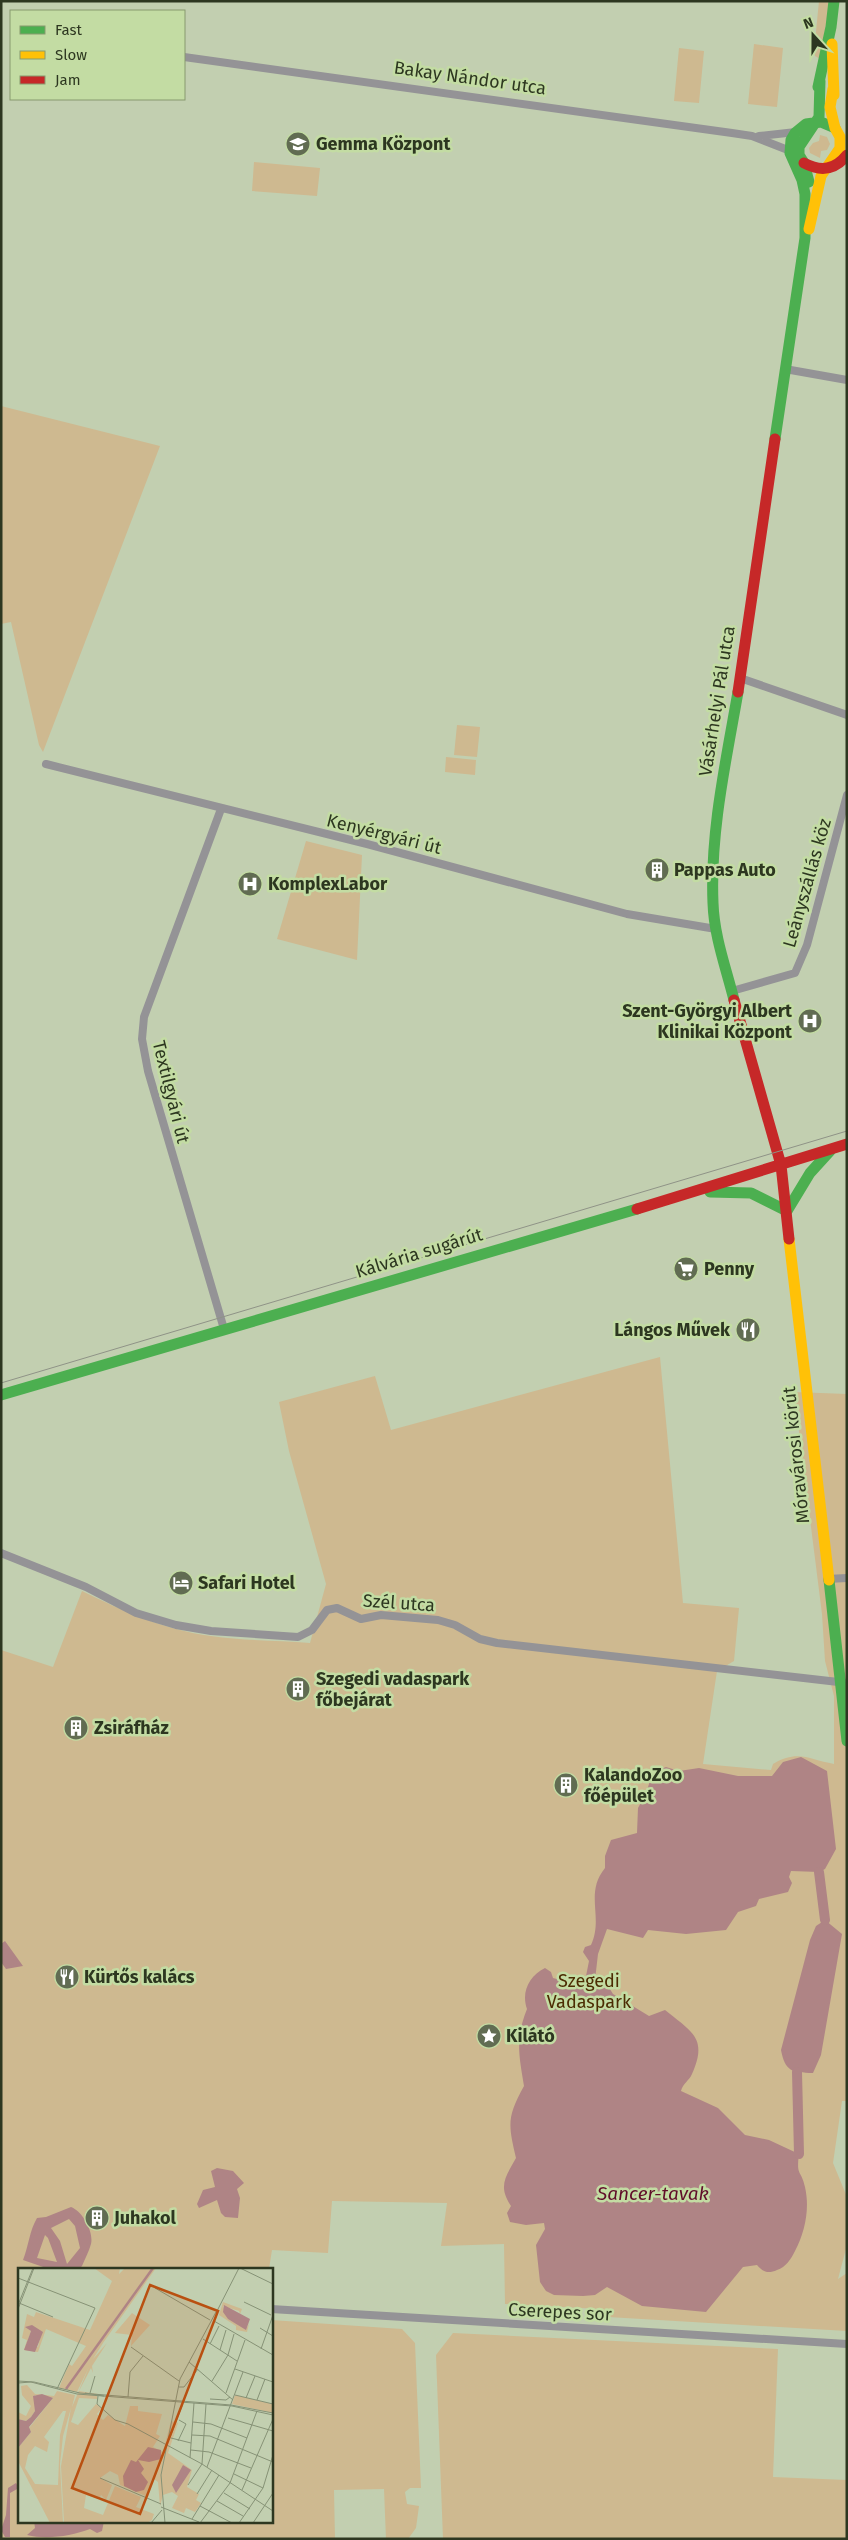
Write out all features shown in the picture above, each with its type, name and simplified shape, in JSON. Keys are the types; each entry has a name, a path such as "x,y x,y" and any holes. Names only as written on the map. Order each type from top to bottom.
{"main road":[{"name":"Vásárhelyi Pál utca","path":"805,203 809,181 798,156 802,139 813,122 812,117 831,27 834,1"},
{"name":"Vásárhelyi Pál utca","path":"805,238 816,223 827,169 838,153 842,135 830,107 834,89 831,27"},
{"path":"796,132 813,122 842,135"},
{"name":"Vásárhelyi Pál utca","path":"781,1165 716,929 712,883 715,828 740,678 805,238 805,203 796,132"},
{"path":"798,156 827,169 845,159"},
{"name":"Kálvária sugárút","path":"1,1395 695,1192 847,1144"},
{"path":"695,1192 746,1191 760,1195 787,1212 810,1174 832,1148"},
{"name":"Móravárosi körút","path":"781,1165 827,1579 843,1683 847,1741"}],"street":[{"name":"Bakay Nándor utca","path":"185,57 469,95 752,136 774,136 796,132"},
{"name":"Bakay Nándor utca","path":"752,136 798,156"},
{"path":"785,369 847,380"},
{"path":"740,678 847,715"},
{"name":"Kenyérgyári út","path":"46,764 367,844 627,914 716,929"},
{"name":"Leányszállás köz","path":"732,990 795,972 807,945 847,795"},
{"name":"Textilgyári út","path":"221,809 144,1018 142,1039 143,1054 152,1086 224,1329"},
{"name":"Szél utca","path":"1,1553 86,1586 136,1613 176,1625 211,1631 298,1638 312,1630 327,1610 337,1608 361,1619 381,1615 448,1622 480,1639 497,1643 843,1683"},
{"path":"827,1579 847,1578"},
{"name":"Cserepes sor","path":"272,2309 847,2344"}],"green space":[{"path":"819,1 830,1 820,59 815,56 814,52"},
{"path":"754,44 783,48 777,107 748,104"},
{"path":"679,48 704,51 699,103 674,101"},
{"path":"820,135 827,137 830,144 827,150 821,151 820,158 810,153 809,148 813,143 819,141"},
{"path":"254,162 320,168 317,196 252,191"},
{"path":"1,406 160,446 43,752 39,745 11,622 1,624"},
{"path":"457,725 480,727 477,757 454,755"},
{"path":"446,757 476,760 475,775 445,772"},
{"path":"306,841 362,855 357,960 277,939"},
{"name":"Szegedi Vadaspark","path":"660,1357 683,1603 739,1608 734,1661 717,1671 703,1764 771,1770 773,1764 797,1756 834,1764 834,1696 825,1661 822,1614 794,1392 847,1394 847,2101 842,2101 833,2163 847,2197 847,2245 838,2279 847,2273 847,2331 608,2317 599,2309 505,2304 504,2244 441,2246 447,2203 332,2201 328,2253 272,2250 269,2268 18,2268 18,2522 272,2522 272,2320 402,2329 415,2343 421,2488 410,2488 405,2492 407,2504 419,2506 416,2528 408,2539 386,2539 384,2489 334,2490 335,2539 1,2539 1,1650 53,1667 82,1591 145,1619 194,1633 236,1639 310,1643 326,1584 289,1451 279,1402 375,1376 391,1430"},
{"path":"453,2333 778,2349 773,2477 847,2480 847,2539 443,2539 436,2355"}],"water":[{"name":"Sancer-tavak","path":"801,1757 827,1771 836,1849 825,1869 819,1872 791,1871 789,1877 792,1883 788,1892 759,1899 756,1906 738,1912 726,1930 686,1934 648,1930 643,1938 607,1929 598,1954 595,1980 608,1986 613,1994 649,2016 665,2010 690,2030 698,2044 697,2062 691,2076 681,2091 718,2108 745,2135 769,2140 799,2154 799,2170 805,2187 807,2212 799,2244 788,2262 777,2270 766,2272 757,2265 743,2267 706,2312 642,2306 607,2287 595,2295 554,2295 546,2291 540,2282 536,2245 545,2229 544,2223 526,2225 510,2222 507,2213 511,2206 504,2187 506,2177 516,2158 511,2137 511,2121 514,2106 524,2086 519,2038 527,2009 525,1997 528,1985 539,1971 545,1968 551,1972 553,1978 564,1981 573,1988 584,1986 589,1961 583,1952 585,1947 591,1945 594,1935 596,1925 596,1887 605,1868 605,1856 611,1840 637,1833 638,1808 646,1793 653,1772 666,1767 679,1771 699,1768 738,1776 772,1776 783,1762"},
{"path":"825,1920 842,1934 821,2055 813,2073 800,2072 787,2067 781,2050 810,1940 816,1926"},
{"path":"5,1941 23,1966 6,1969 1,1962 1,1944"},
{"path":"217,2168 233,2171 244,2183 237,2189 240,2198 238,2218 225,2217 221,2213 217,2200 199,2208 197,2204 203,2190 215,2187 211,2171"},
{"path":"71,2207 83,2217 91,2233 91,2244 80,2268 46,2268 23,2260 32,2228 37,2218 46,2217","holes":["69,2219 75,2226 80,2248 67,2264 60,2241 51,2228","45,2235 48,2238 57,2262 37,2258"]},
{"path":"16,2483 18,2486 18,2489 10,2493 10,2537 5,2537 1,2530 6,2515 8,2488"},
{"path":"34,2522 104,2522 102,2531 97,2533 90,2529 75,2534 51,2537 27,2535 35,2528"}],"waterway":[{"path":"819,1872 825,1920"},
{"path":"797,2072 799,2154"}],"tram line":[{"path":"1,1383 847,1131"}],"traffic: fast":[{"path":"818,87 831,27 834,1"},
{"path":"809,182 804,163 799,155 799,147 819,117 820,81"},
{"path":"775,439 805,238 805,194 802,180 790,153 791,140 795,133 806,124 821,122 835,128"},
{"path":"734,1000 716,928 713,903 713,876 716,823 738,692"},
{"path":"710,1192 751,1193 787,1211 810,1173 830,1151"},
{"path":"1,1395 637,1209"},
{"path":"829,1580 847,1741"}],"traffic: slow":[{"path":"832,44 834,95"},
{"path":"809,229 821,176 840,148 840,137 835,128 830,107 833,89"},
{"path":"789,1239 829,1580"}],"traffic: jam":[{"path":"804,163 816,168 827,168 838,164 847,155"},
{"path":"738,692 775,439"},
{"path":"734,1000 781,1165 789,1239"},
{"path":"637,1209 847,1144"}],"place":[{"name":"Gemma Központ","path":"298,144"},
{"name":"Pappas Auto","path":"657,870"},
{"name":"KomplexLabor","path":"250,884"},
{"name":"Szent-Györgyi Albert Klinikai Központ","path":"810,1021"},
{"name":"Penny","path":"686,1269"},
{"name":"Lángos Művek","path":"748,1330"},
{"name":"Safari Hotel","path":"181,1583"},
{"name":"Szegedi vadaspark főbejárat","path":"298,1689"},
{"name":"Zsiráfház","path":"76,1728"},
{"name":"KalandoZoo főépület","path":"566,1785"},
{"name":"Kürtős kalács","path":"67,1977"},
{"name":"Kilátó","path":"489,2036"},
{"name":"Juhakol","path":"97,2218"}]}
